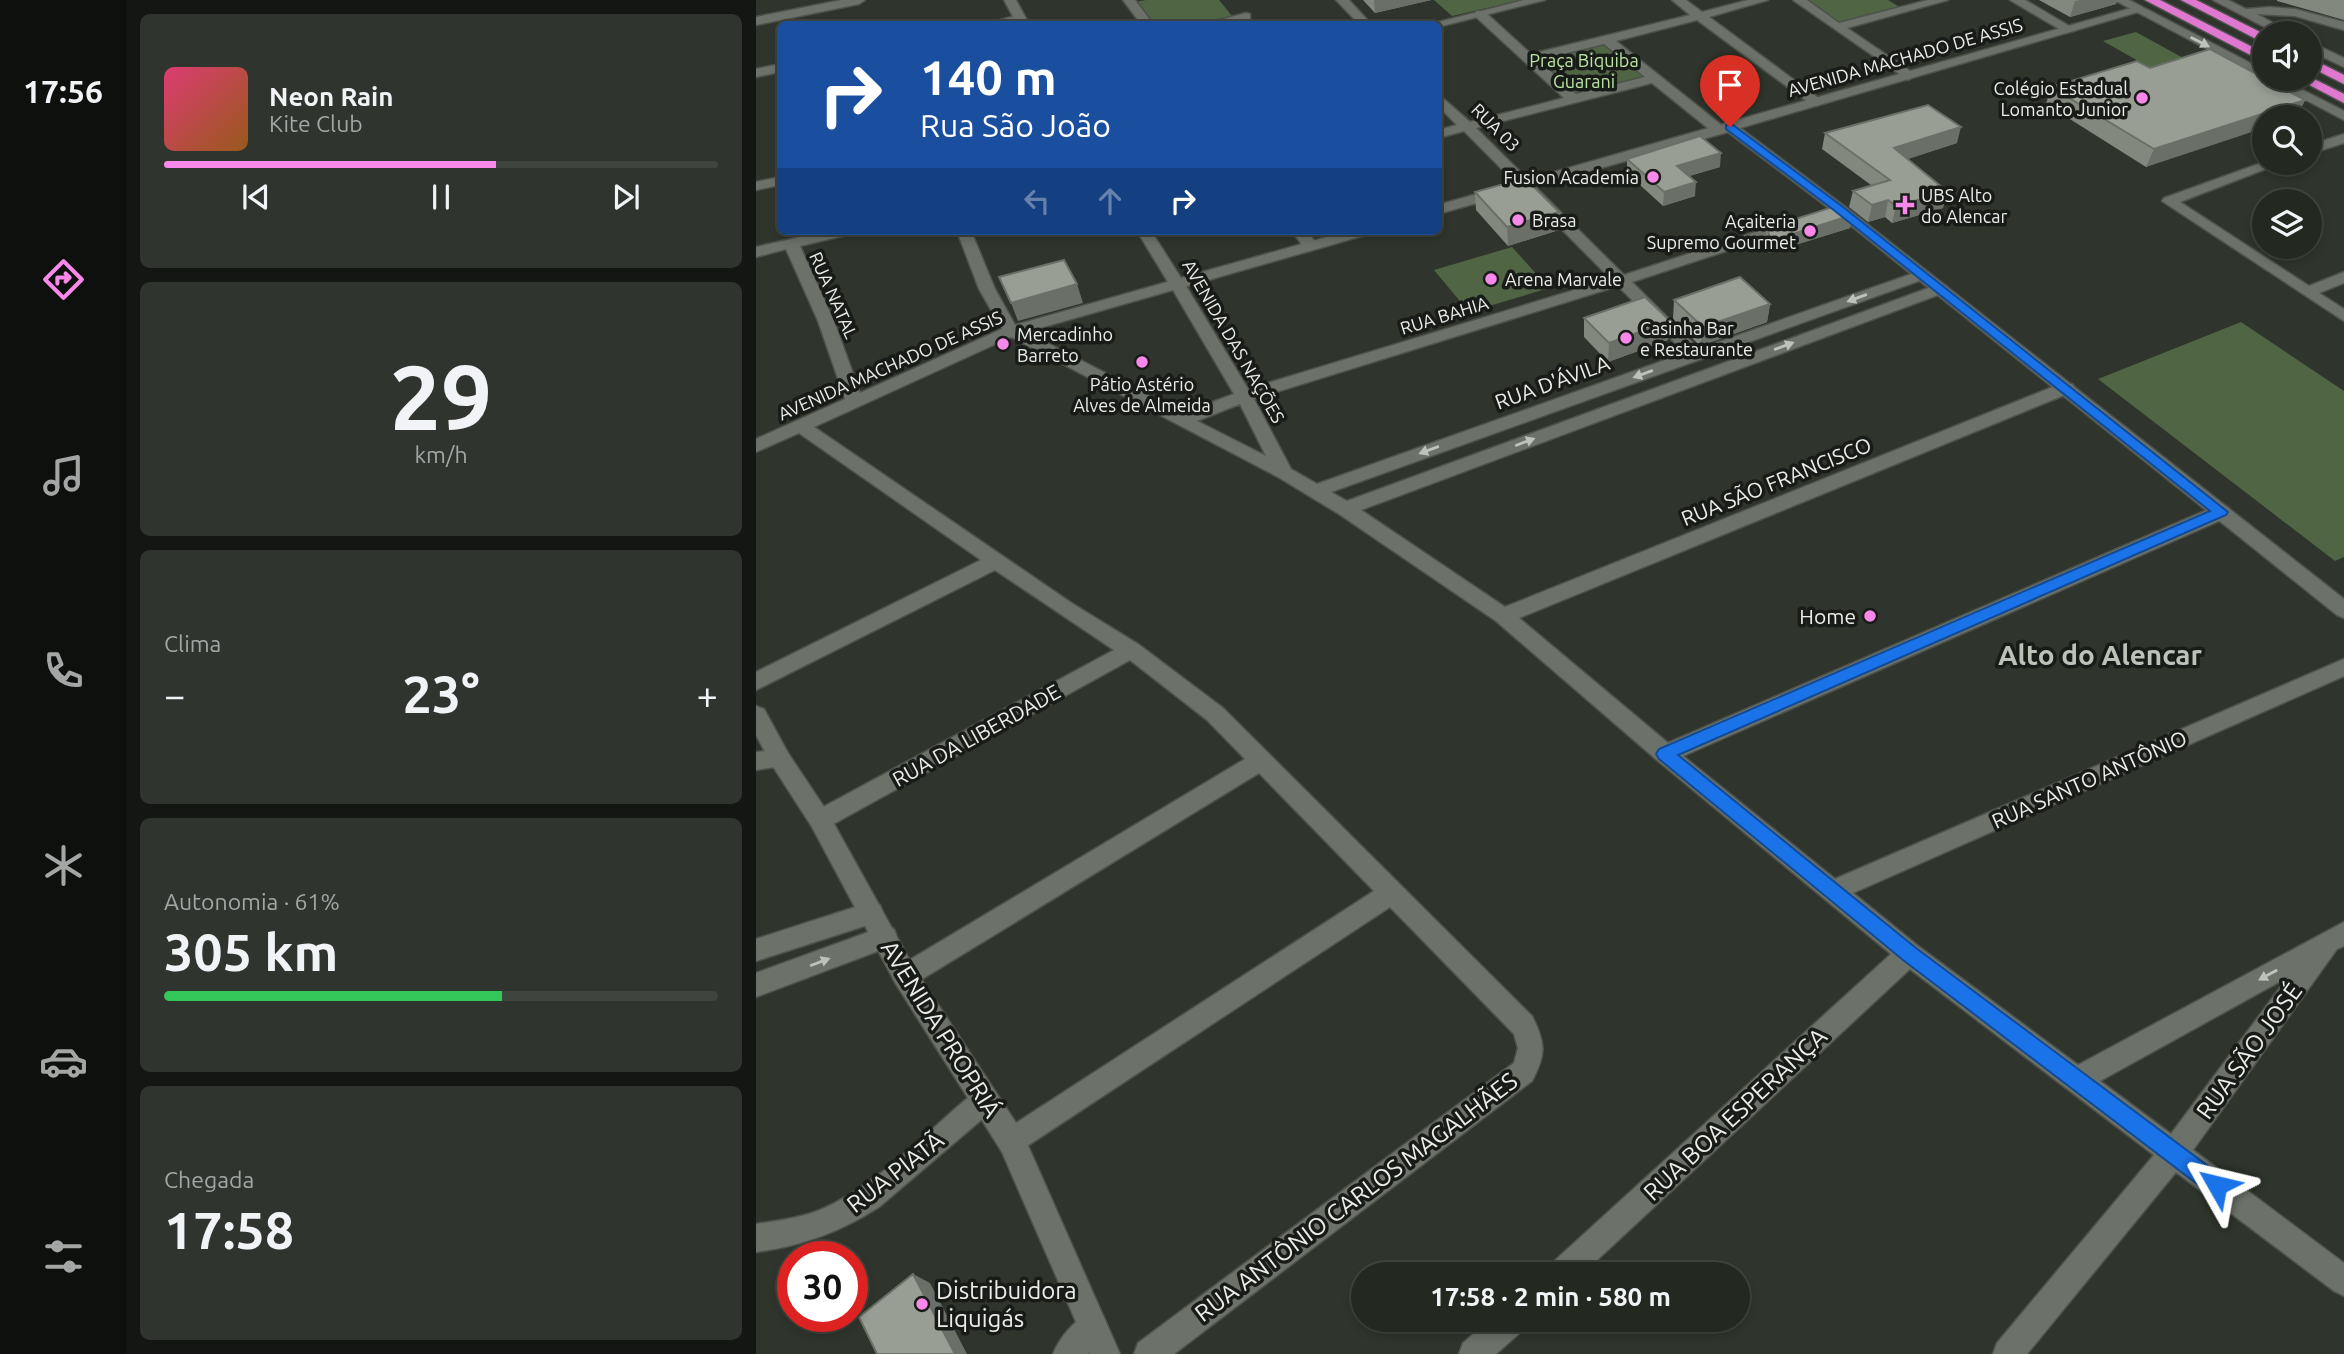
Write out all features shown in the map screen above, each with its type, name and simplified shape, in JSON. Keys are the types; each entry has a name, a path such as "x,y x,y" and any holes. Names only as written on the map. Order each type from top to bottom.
{"highway":[{"path":"2151,0 2252,52"},
{"path":"2187,0 2252,33"},
{"path":"2322,68 2344,80"},
{"path":"2322,88 2344,99"}],"street":[{"path":"756,21 859,0"},
{"path":"1010,0 1020,21"},
{"path":"1132,0 1145,21"},
{"path":"1342,0 1362,21"},
{"path":"1442,23 1539,0"},
{"path":"1678,0 1817,102"},
{"path":"1528,59 1762,0"},
{"path":"1799,0 1908,76"},
{"path":"1893,0 1908,9"},
{"path":"1838,27 1942,0"},
{"path":"2017,0 2070,30"},
{"path":"2120,0 2252,69"},
{"path":"2220,0 2260,21"},
{"name":"AVENIDA MACHADO DE ASSIS","path":"1442,209 2139,10"},
{"path":"2244,13 2258,10 2300,12 2344,26"},
{"path":"1480,14 1573,99"},
{"path":"1226,21 1246,17"},
{"path":"1606,39 1654,78 1839,209 2344,610"},
{"path":"2322,51 2341,59"},
{"path":"756,73 777,70"},
{"path":"1442,133 1654,78"},
{"path":"2295,91 2344,116"},
{"name":"RUA 03","path":"1442,102 1696,355"},
{"path":"2322,146 2344,138"},
{"path":"2252,171 2169,201 2344,316"},
{"path":"756,186 777,182"},
{"name":"RUA BAHIA","path":"1180,421 1244,396 1623,280 1839,209"},
{"path":"756,252 829,235"},
{"path":"966,235 987,289 1011,331 1180,421 1284,472 1346,509 1503,616 1664,754 1834,890 1909,954 2344,1280"},
{"name":"AVENIDA DAS NAÇÕES","path":"1146,235 1244,396 1284,472"},
{"path":"1302,235 1310,246"},
{"name":"AVENIDA MACHADO DE ASSIS","path":"756,446 1011,331 1350,235"},
{"name":"RUA NATAL","path":"791,244 819,301 854,401"},
{"name":"RUA D'ÁVILA","path":"1315,491 1922,275"},
{"path":"2307,292 2344,277"},
{"path":"1346,509 1940,289"},
{"path":"1735,341 1754,357"},
{"name":"RUA SÃO FRANCISCO","path":"1503,616 2066,388"},
{"path":"802,427 995,561 1131,650 1214,714 1392,892 1012,1142"},
{"path":"1664,754 2221,512"},
{"path":"756,682 995,561"},
{"name":"RUA DA LIBERDADE","path":"820,820 1131,650"},
{"name":"RUA SANTO ANTÔNIO","path":"1834,890 2344,667"},
{"name":"AVENIDA PROPRIÁ","path":"756,715 768,760 820,820 905,976 1012,1142 1105,1354"},
{"path":"905,976 1262,760"},
{"name":"RUA ANTÔNIO CARLOS MAGALHÃES","path":"1149,1354 1523,1072 1533,1051 1523,1026 1392,892"},
{"path":"756,950 871,914"},
{"path":"756,985 885,937"},
{"name":"RUA SÃO JOSÉ","path":"2078,1079 2336,938"},
{"name":"RUA SÃO JOSÉ","path":"2008,1354 2174,1153 2336,938"},
{"name":"RUA BOA ESPERANÇA","path":"1574,1262 1909,954"},
{"name":"RUA PIATÃ","path":"756,1238 776,1236 830,1221 876,1191 985,1100"},
{"path":"1068,1354 1092,1327"},
{"path":"1474,1354 1498,1332"}],"green space":[{"path":"1219,0 1232,16 1208,21 1149,21 1135,2"},
{"path":"1434,0 1522,0 1452,16"},
{"path":"1806,0 1888,0 1901,8 1841,23"},
{"path":"2136,32 2196,65 2163,75 2103,41"},
{"name":"Praça Biquiba Guarani","path":"1607,42 1649,75 1575,95 1536,60"},
{"name":"Arena Marvale","path":"1512,247 1549,288 1469,312 1434,270"},
{"path":"2241,322 2344,391 2344,557 2335,561 2098,379"}],"building":[{"path":"2210,49 2252,72 2252,91 2288,91 2305,100 2290,105 2252,105 2252,117 2154,149 2051,87 2137,61 2150,68"},
{"path":"1928,105 1961,127 1894,148 1948,192 1896,206 1888,200 1872,205 1853,191 1890,180 1825,133"},
{"path":"1700,136 1721,153 1677,166 1696,182 1664,192 1627,159"},
{"path":"1525,178 1559,212 1507,227 1475,192"},
{"path":"1839,205 1852,215 1771,241 1767,228"},
{"path":"1064,260 1077,284 1011,303 999,277"},
{"path":"1740,277 1770,304 1703,327 1674,300"},
{"path":"1645,297 1670,321 1609,343 1584,318"},
{"name":"Distribuidora Liquigás","path":"913,1274 955,1354 877,1354 866,1332 868,1310"}],"place":[{"name":"Colégio Estadual Lomanto Junior","path":"2142,98"},
{"name":"Fusion Academia","path":"1653,177"},
{"name":"UBS Alto do Alencar","path":"1905,205"},
{"name":"Brasa","path":"1518,220"},
{"name":"Açaiteria Supremo Gourmet","path":"1810,231"},
{"name":"Arena Marvale","path":"1491,279"},
{"name":"Casinha Bar e Restaurante","path":"1626,338"},
{"name":"Mercadinho Barreto","path":"1003,344"},
{"name":"Pátio Astério Alves de Almeida","path":"1142,362"},
{"name":"Home","path":"1870,616"},
{"name":"Distribuidora Liquigás","path":"922,1304"}],"district":[{"name":"Alto do Alencar","path":"2100,654"}],"route":[{"path":"1730,127 1839,209 2221,512 1664,754 1834,890 1909,954 2217,1185"}]}
